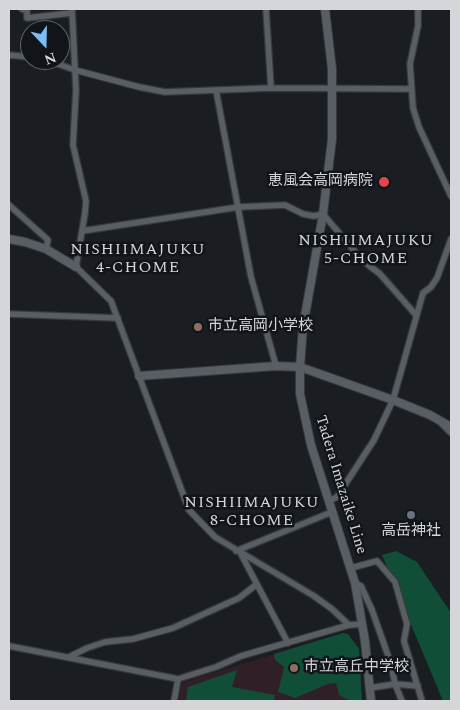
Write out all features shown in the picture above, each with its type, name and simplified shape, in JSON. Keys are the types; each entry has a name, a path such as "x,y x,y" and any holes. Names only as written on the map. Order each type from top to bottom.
{"main road":[{"name":"Tadera Imazaike Line","path":"325,9 332,88 332,139 323,214 303,327 300,394 306,428 355,583 363,624 371,701"},
{"path":"9,239 46,249 76,267"},
{"path":"139,376 300,366 393,400 451,427"}],"street":[{"path":"22,9 27,11 27,18 72,11 75,70 74,145 86,201 86,213 76,267 111,301 190,510 215,537 314,596 349,625"},
{"path":"266,9 271,88"},
{"path":"418,9 418,26 410,64 413,108 419,127 451,196"},
{"path":"70,68 165,92 271,88 411,89"},
{"path":"216,90 251,277 276,366"},
{"path":"9,205 48,240 46,249"},
{"path":"82,231 239,207 285,206 303,214 314,216 323,214 362,260 380,274 416,315"},
{"path":"329,501 337,497 374,440 393,400 423,293 431,287 437,278 451,240"},
{"path":"9,314 118,318"},
{"path":"440,421 451,432"},
{"path":"239,552 332,512"},
{"path":"239,552 288,643"},
{"path":"351,568 377,561 395,582 407,624 404,641 422,701"},
{"path":"355,583 361,586 372,610 402,701"},
{"path":"69,658 87,648 105,642 133,638 173,628 240,598 257,584"},
{"path":"9,646 178,678 216,667 241,656 349,625 363,624"},
{"path":"174,701 178,678"},
{"path":"370,688 395,684 418,686"}],"shaded area":[{"name":"市立高丘中学校","path":"343,633 348,634 359,649 362,701 179,701 181,683"}],"green space":[{"path":"396,551 417,562 451,613 451,701 443,701 382,555"},
{"path":"343,633 348,634 359,649 362,701 350,701 339,695 336,683 328,684 295,698 278,692 284,667 275,660 274,654"},
{"path":"237,670 232,687 275,695 274,701 186,701 188,687"}],"place":[{"name":"恵風会高岡病院","path":"384,182"},
{"name":"市立高岡小学校","path":"198,327"},
{"name":"高岳神社","path":"411,515"},
{"name":"市立高丘中学校","path":"294,668"}],"district":[{"name":"NISHIIMAJUKU 5-CHOME","path":"366,251"},
{"name":"NISHIIMAJUKU 4-CHOME","path":"138,260"},
{"name":"NISHIIMAJUKU 8-CHOME","path":"252,513"}]}
